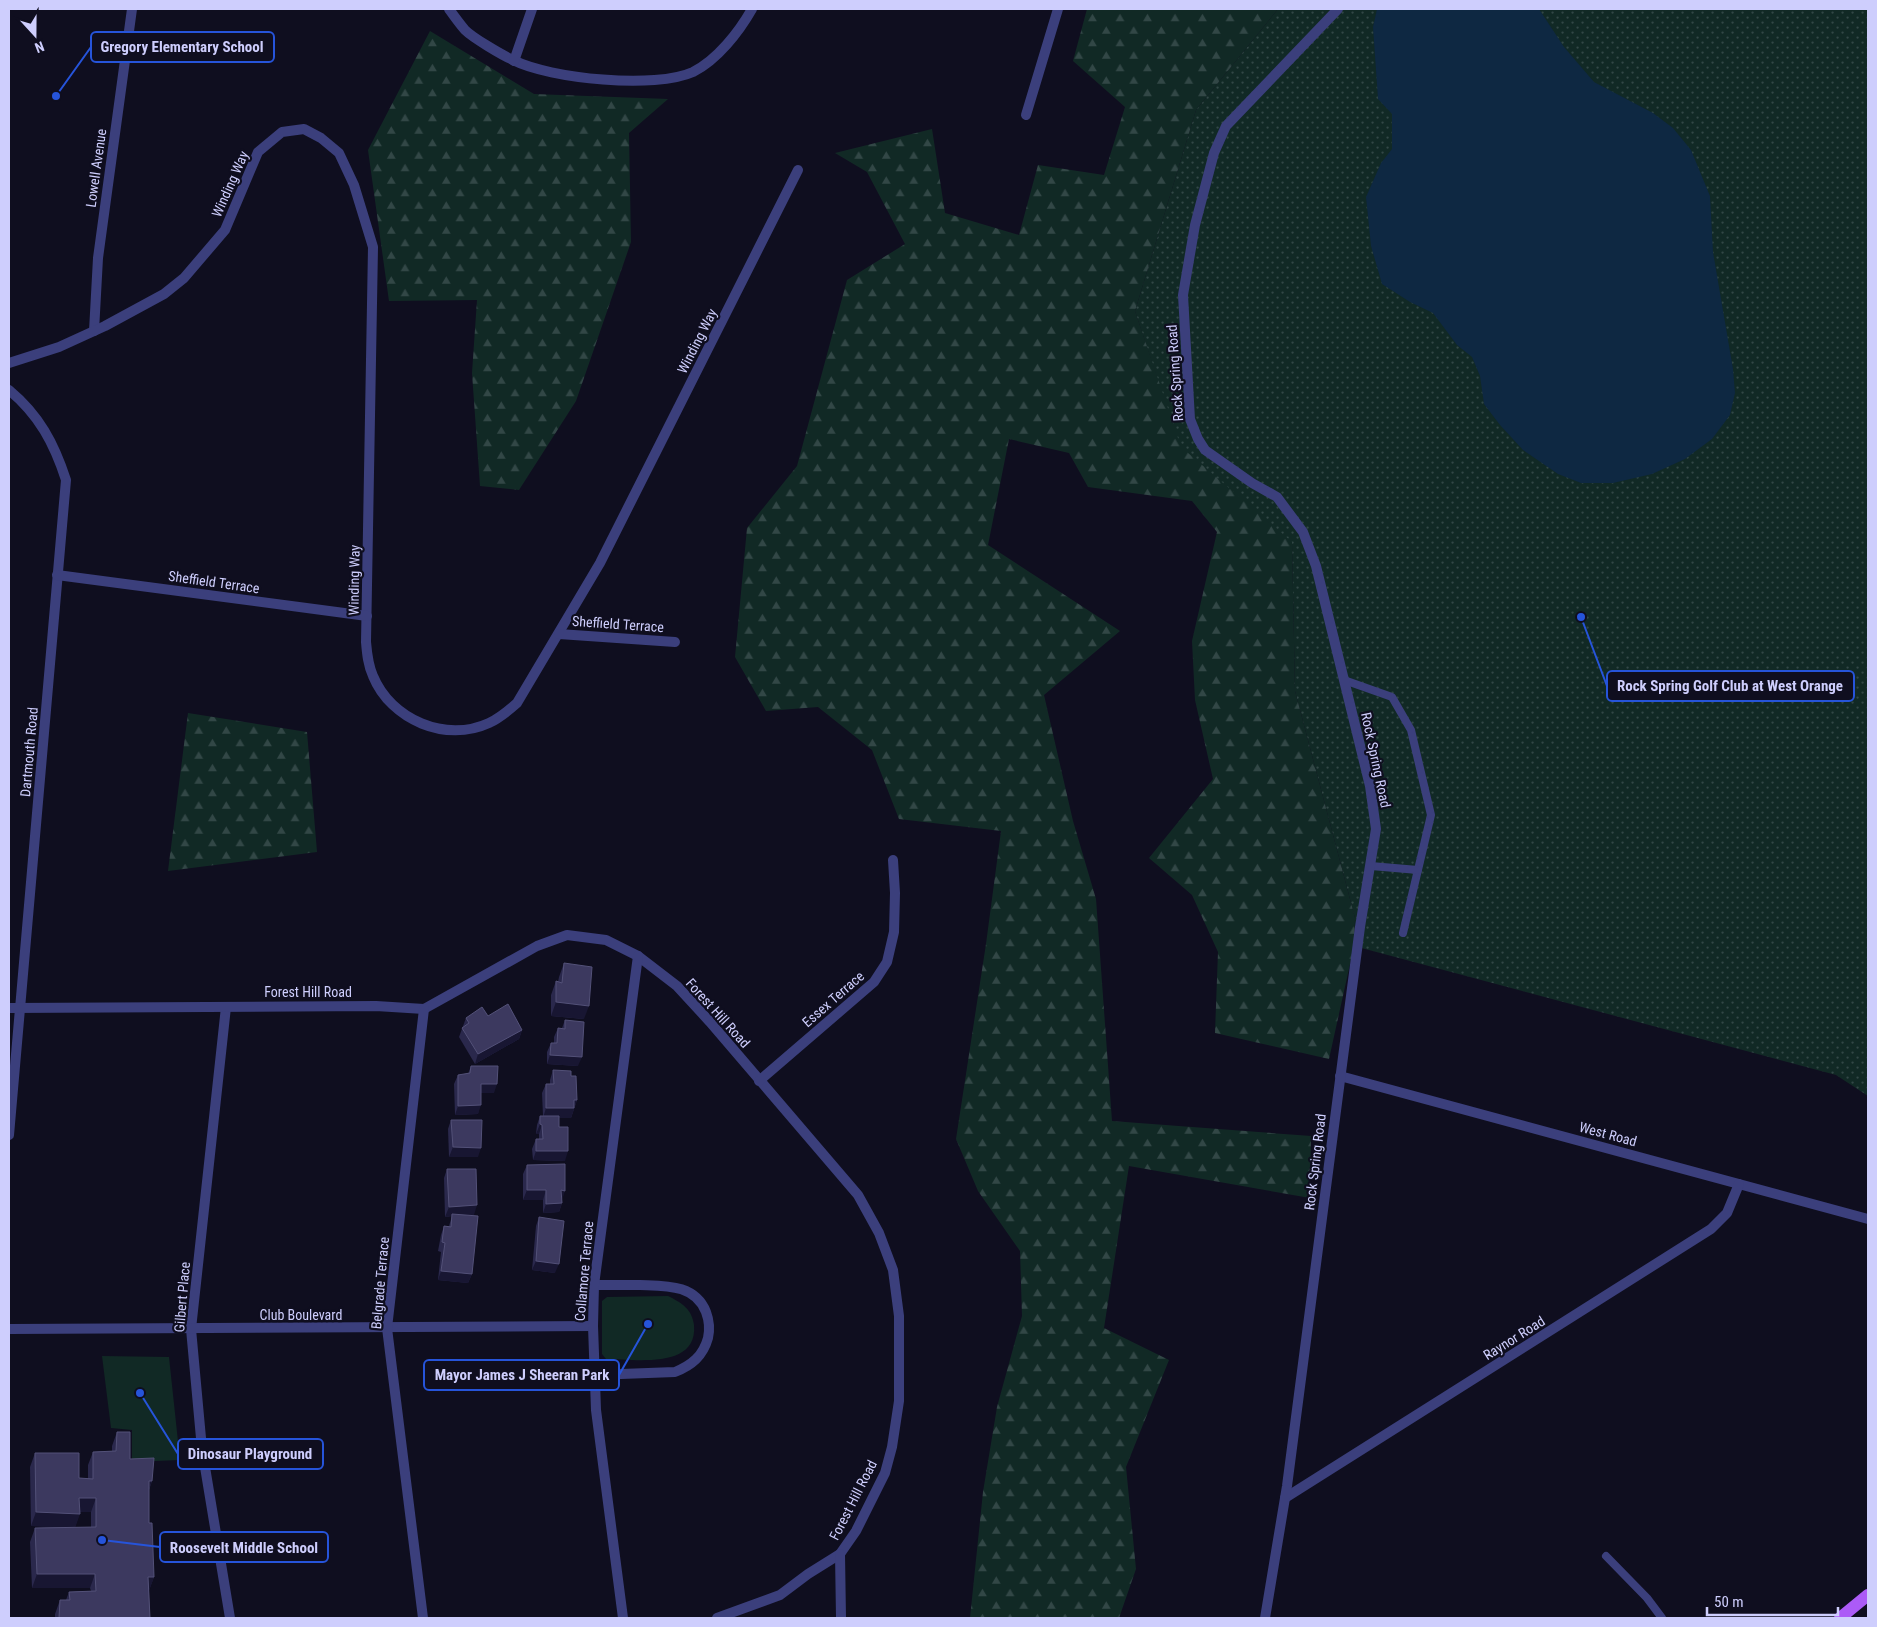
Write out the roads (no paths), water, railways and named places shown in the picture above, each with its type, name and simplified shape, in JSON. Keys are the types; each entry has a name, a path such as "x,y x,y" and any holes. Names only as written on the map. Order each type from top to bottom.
{"main road":[{"path":"1840,1618 1868,1595"}],"street":[{"name":"Lowell Avenue","path":"94,331 98,258 132,9"},
{"path":"449,9 466,32 514,61 532,68 554,73 612,81 668,79 693,72 717,56 752,9"},
{"path":"514,61 532,9"},
{"path":"1026,115 1058,9"},
{"name":"Rock Spring Road","path":"1265,1618 1285,1498 1360,928 1376,829 1370,786 1316,566 1303,532 1277,497 1252,483 1205,450 1190,419 1183,296 1195,225 1214,153 1226,126 1338,9"},
{"name":"Winding Way","path":"9,363 59,347 164,294 184,278 224,230 258,152 282,132 304,129 321,138 339,153 354,186 373,247 368,616 366,642 372,676 387,699 400,712 416,722 433,728 451,730 470,729 487,724 504,715 517,703 559,634 600,563 798,170"},
{"name":"Dartmouth Road","path":"9,390 20,398 46,430 58,453 66,480 9,1135"},
{"name":"Sheffield Terrace","path":"57,575 368,616"},
{"name":"Sheffield Terrace","path":"559,634 675,642"},
{"name":"Essex Terrace","path":"759,1081 874,982 887,962 894,932 893,860"},
{"name":"Forest Hill Road","path":"9,1008 376,1006 424,1009 537,946 567,935 606,940 638,956 677,986 858,1196 878,1233 893,1270 899,1316 899,1401 892,1447 885,1473 856,1531 840,1554 808,1574 780,1595 717,1618"},
{"name":"Collamore Terrace","path":"622,1618 596,1410 592,1326 594,1285 638,956"},
{"name":"Gilbert Place","path":"226,1007 191,1328 202,1449 230,1618"},
{"name":"Belgrade Terrace","path":"424,1009 387,1328 424,1618"},
{"name":"West Road","path":"1340,1076 1868,1219"},
{"name":"Raynor Road","path":"1285,1498 1711,1229 1727,1213 1739,1184"},
{"path":"594,1285 671,1286 684,1289 704,1307 709,1320 709,1334 706,1347 698,1358 688,1367 675,1372 594,1375"},
{"name":"Club Boulevard","path":"9,1329 592,1326"},
{"path":"840,1554 841,1618"}],"lane":[{"path":"1344,680 1392,697 1411,730 1431,815 1404,933"},
{"path":"1371,866 1418,870"},
{"path":"1606,1556 1647,1598 1662,1618"}],"water":[{"path":"1377,9 1539,9 1564,47 1594,82 1653,113 1673,128 1691,150 1710,196 1713,252 1733,369 1735,393 1730,415 1712,439 1685,459 1652,474 1613,483 1581,483 1558,474 1523,450 1500,425 1484,404 1480,376 1472,357 1457,345 1433,313 1410,302 1382,284 1371,246 1366,197 1381,163 1392,149 1392,114 1378,99 1373,27"}],"place":[{"name":"Gregory Elementary School","path":"56,96"},
{"name":"Rock Spring Golf Club at West Orange","path":"1581,617"},
{"name":"Mayor James J Sheeran Park","path":"648,1324"},
{"name":"Dinosaur Playground","path":"140,1393"},
{"name":"Roosevelt Middle School","path":"102,1540"}]}
